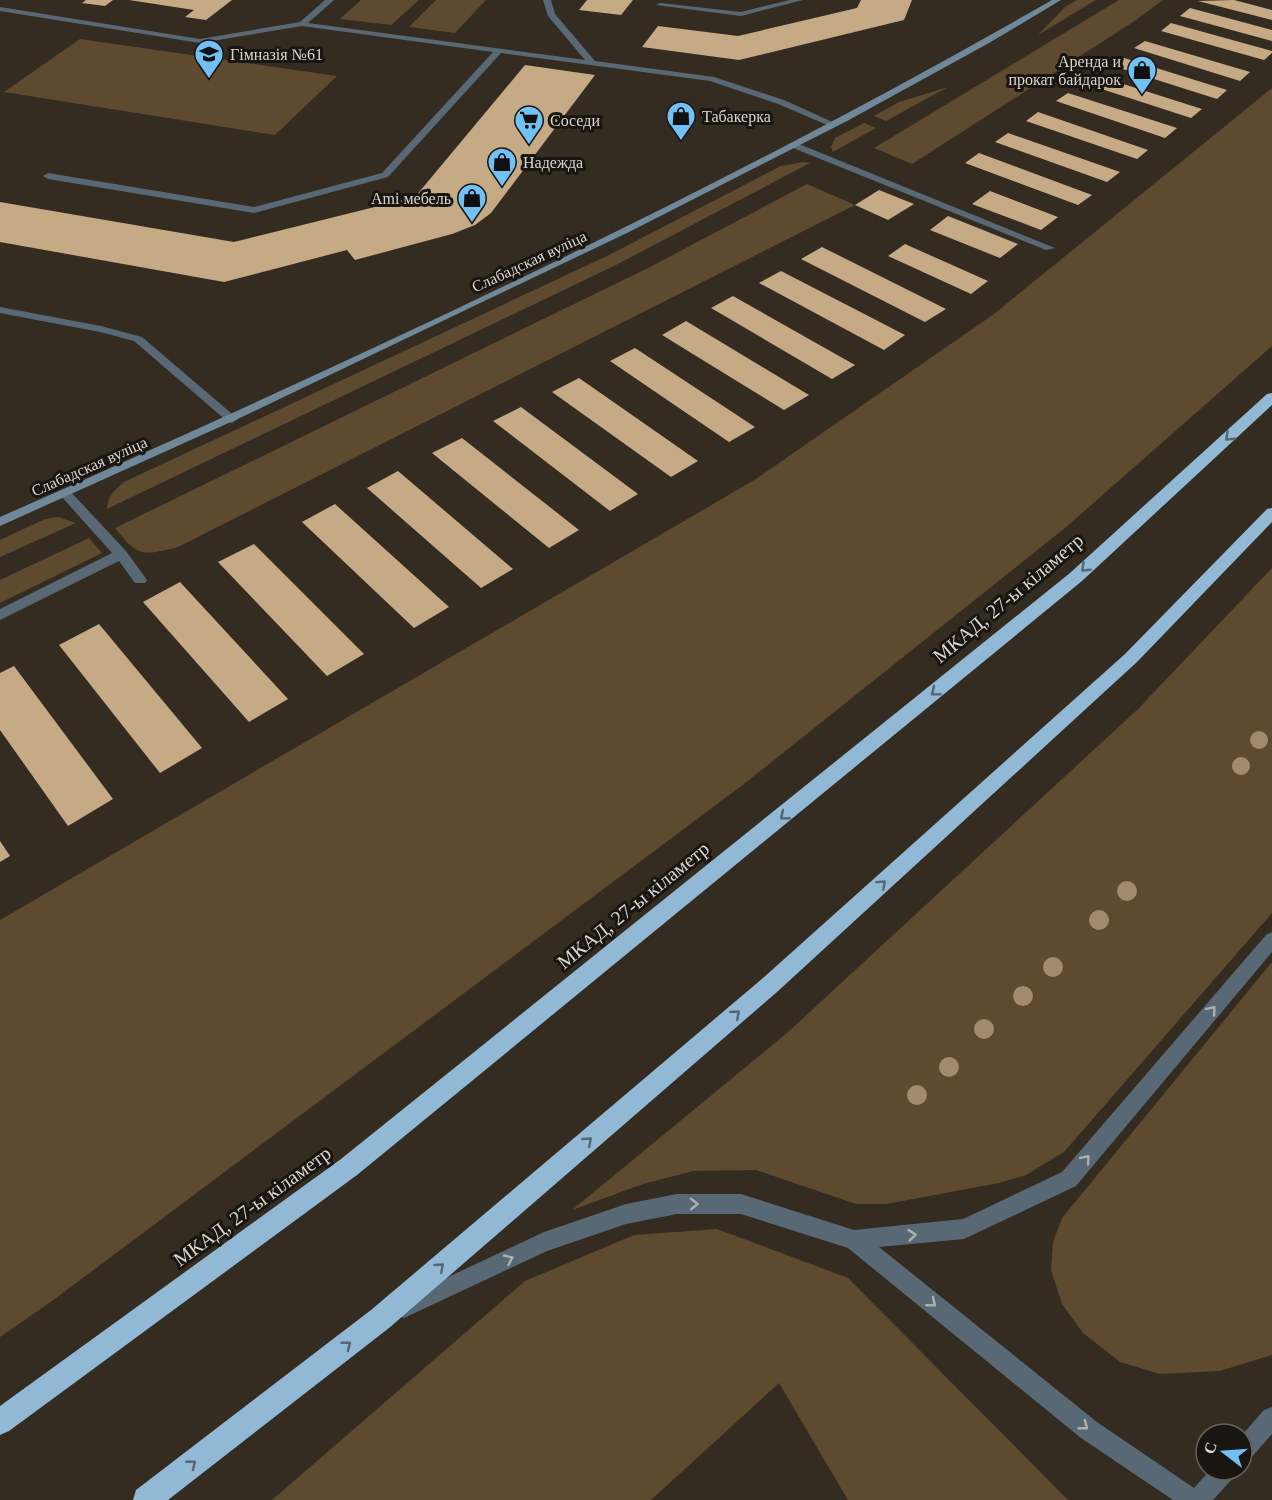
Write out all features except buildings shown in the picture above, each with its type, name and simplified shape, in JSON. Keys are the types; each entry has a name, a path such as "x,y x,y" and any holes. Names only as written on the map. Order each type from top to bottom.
{"highway":[{"name":"МКАД, 27-ы кіламетр","path":"0,1422 377,1144 1076,577 1272,397"},
{"path":"146,1500 380,1319 770,985 1131,658 1272,513"}],"main road":[{"name":"Слабадская вуліца","path":"0,522 232,419 641,225 938,70 1057,0"}],"lane":[{"path":"302,24 330,0"},
{"path":"546,0 551,14 592,63"},
{"path":"660,5 741,14 799,0"},
{"path":"0,9 200,40 302,24 711,79 782,102 835,125"},
{"path":"48,176 254,210 385,175 499,50"},
{"path":"796,146 1050,248"},
{"path":"0,310 101,329 138,339 232,419"},
{"path":"65,493 121,554 140,580"},
{"path":"0,615 121,554"},
{"path":"854,1240 964,1229 1069,1179 1272,940"},
{"path":"380,1319 544,1242 626,1214 677,1204 741,1204 854,1240 1089,1430 1193,1500"},
{"path":"1254,1438 1272,1418"},
{"path":"1198,1500 1214,1482"}],"shaded area":[{"path":"361,0 419,0 391,25 340,19"},
{"path":"436,0 486,0 455,33 409,27"},
{"path":"1077,0 1096,0 1038,35 1065,7"},
{"path":"1119,0 1163,0 1133,22 912,164 874,148"},
{"path":"80,39 337,76 275,135 4,92"},
{"path":"948,87 886,121 874,116 899,102"},
{"path":"1272,88 1272,346 1065,528 744,784 52,1301 0,1337 0,920 756,479 994,314"},
{"path":"864,123 876,128 833,152 831,147 835,138"},
{"path":"810,163 616,265 107,509 112,494 124,482 607,256 781,166"},
{"path":"807,184 855,205 178,547 156,552 142,552 129,544 115,528 650,267"},
{"path":"58,517 76,523 0,557 0,540 45,519"},
{"path":"89,538 102,553 0,603 0,580"},
{"path":"1272,568 1272,913 1064,1152 1026,1175 999,1183 886,1204 856,1204 756,1170 693,1171 643,1184 572,1210 787,1033 1138,709"},
{"path":"1272,962 1272,1355 1220,1371 1160,1374 1120,1362 1083,1333 1062,1304 1051,1270 1053,1242 1062,1218"},
{"path":"717,1229 848,1278 1068,1500 848,1500 779,1383 651,1500 272,1500 525,1281 634,1235"}],"place":[{"name":"Гімназія №61","path":"209,80"},
{"name":"Аренда и прокат байдарок","path":"1142,96"},
{"name":"Табакерка","path":"681,142"},
{"name":"Соседи","path":"529,146"},
{"name":"Надежда","path":"502,188"},
{"name":"Ami мебель","path":"472,224"}]}
